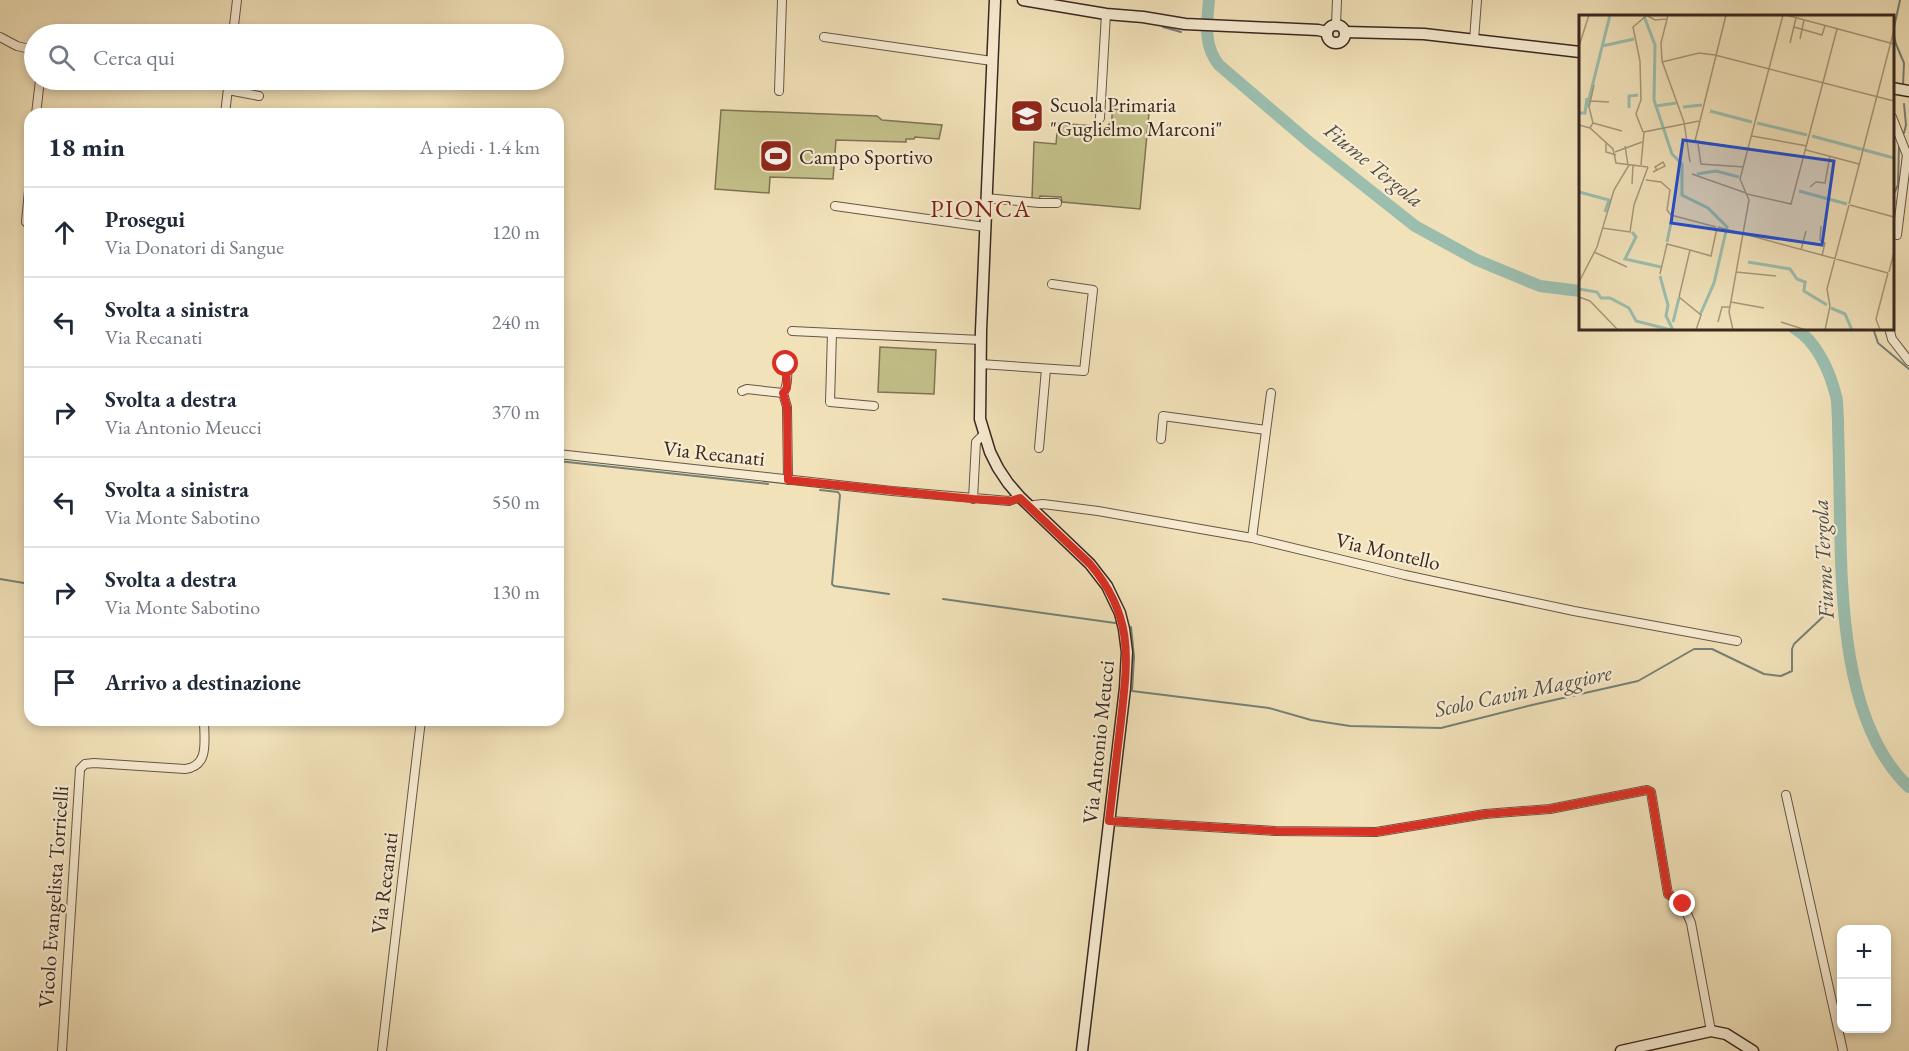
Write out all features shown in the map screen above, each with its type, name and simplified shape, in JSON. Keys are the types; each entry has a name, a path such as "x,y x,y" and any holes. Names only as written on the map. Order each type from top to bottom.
{"main road":[{"name":"Via Antonio Meucci","path":"994,0 980,364 980,419 998,468 1020,498 1099,574 1114,599 1124,629 1127,652 1127,672 1082,1051"},
{"path":"1023,0 1106,14 1199,25 1424,34 1579,52"},
{"path":"1894,88 1909,91"},
{"path":"1621,1051 1711,1031 1726,1034 1753,1051"}],"street":[{"path":"234,24 237,0"},
{"path":"779,91 782,0"},
{"path":"1336,29 1337,0"},
{"path":"1474,40 1477,0"},
{"path":"1100,118 1106,14"},
{"path":"0,37 24,48"},
{"path":"824,37 992,61"},
{"path":"37,108 39,90"},
{"path":"226,108 228,90 259,96"},
{"path":"1894,120 1907,155 1898,235"},
{"path":"986,198 1057,203"},
{"path":"835,206 985,227"},
{"path":"980,364 1084,371 1093,290 1052,284"},
{"path":"1890,330 1892,339 1909,361"},
{"path":"792,331 981,340"},
{"path":"832,333 830,402 874,405"},
{"path":"783,393 787,388 784,357"},
{"path":"1039,448 1046,369"},
{"path":"742,391 747,389 783,393"},
{"path":"783,393 787,407 788,480"},
{"path":"1252,538 1271,393"},
{"path":"1161,439 1163,416 1266,430"},
{"path":"973,499 976,442 984,434"},
{"name":"Via Recanati","path":"564,455 973,499 1010,501 1020,498"},
{"name":"Via Montello","path":"1031,508 1034,505 1043,504 1098,511 1252,538 1405,575 1574,611 1737,641"},
{"name":"Vicolo Evangelista Torricelli","path":"62,1051 80,769 85,764 94,762 192,768 201,761 204,726"},
{"name":"Via Recanati","path":"382,1051 420,726"},
{"path":"1109,821 1275,831 1376,832 1485,814 1550,809 1647,790 1651,792 1668,894 1683,904 1691,923 1711,1031"},
{"path":"1786,795 1843,1051"}],"shaded area":[{"path":"1112,109 1149,113 1140,209 1062,202 1061,197 1040,196 1039,200 1032,199 1034,142 1056,144 1058,123 1107,127 1112,120"},
{"name":"Campo Sportivo","path":"721,110 877,116 882,120 942,125 939,139 915,137 906,139 906,142 836,140 833,179 770,177 769,193 715,189"},
{"path":"880,347 936,350 934,394 878,392"}],"waterway":[{"name":"Fiume Tergola","path":"1209,0 1208,42 1219,65 1309,142 1415,226 1477,260 1540,286 1579,291"},
{"path":"1894,27 1900,0"},
{"path":"1163,27 1181,32"},
{"name":"Fiume Tergola","path":"1203,34 1207,33"},
{"path":"1894,36 1904,63 1903,85"},
{"path":"1904,104 1906,125 1904,133"},
{"path":"1894,194 1898,185 1899,144"},
{"name":"Fiume Tergola","path":"1797,330 1816,349 1830,377 1837,399 1843,593 1847,638 1855,681 1867,721 1885,757 1909,787"},
{"path":"1874,330 1878,343 1909,369"},
{"name":"Scolo Cavin Maggiore","path":"564,462 768,484"},
{"name":"Scolo Cavin Maggiore","path":"820,490 838,492 840,495 832,584 889,594"},
{"name":"Scolo Cavin Maggiore","path":"0,579 24,583"},
{"name":"Scolo Cavin Maggiore","path":"943,599 1115,623"},
{"name":"Scolo Cavin Maggiore","path":"1840,610 1844,609"},
{"name":"Scolo Cavin Maggiore","path":"1131,627 1134,657 1132,691 1269,708 1311,720 1350,726 1441,728 1638,681 1694,649 1712,649 1764,674 1781,676 1792,671 1794,644 1826,614"}],"place":[{"name":"Scuola Primaria \"Guglielmo Marconi\"","path":"1027,116"},
{"name":"Campo Sportivo","path":"776,156"}],"district":[{"name":"PIONCA","path":"981,208"}],"route":[{"path":"786,364 787,388 783,393 787,407 788,480 973,499 1010,501 1020,498 1099,574 1120,613 1127,652 1125,688 1109,821 1275,831 1376,832 1485,814 1550,809 1647,790 1651,792 1668,894 1683,904"}]}
